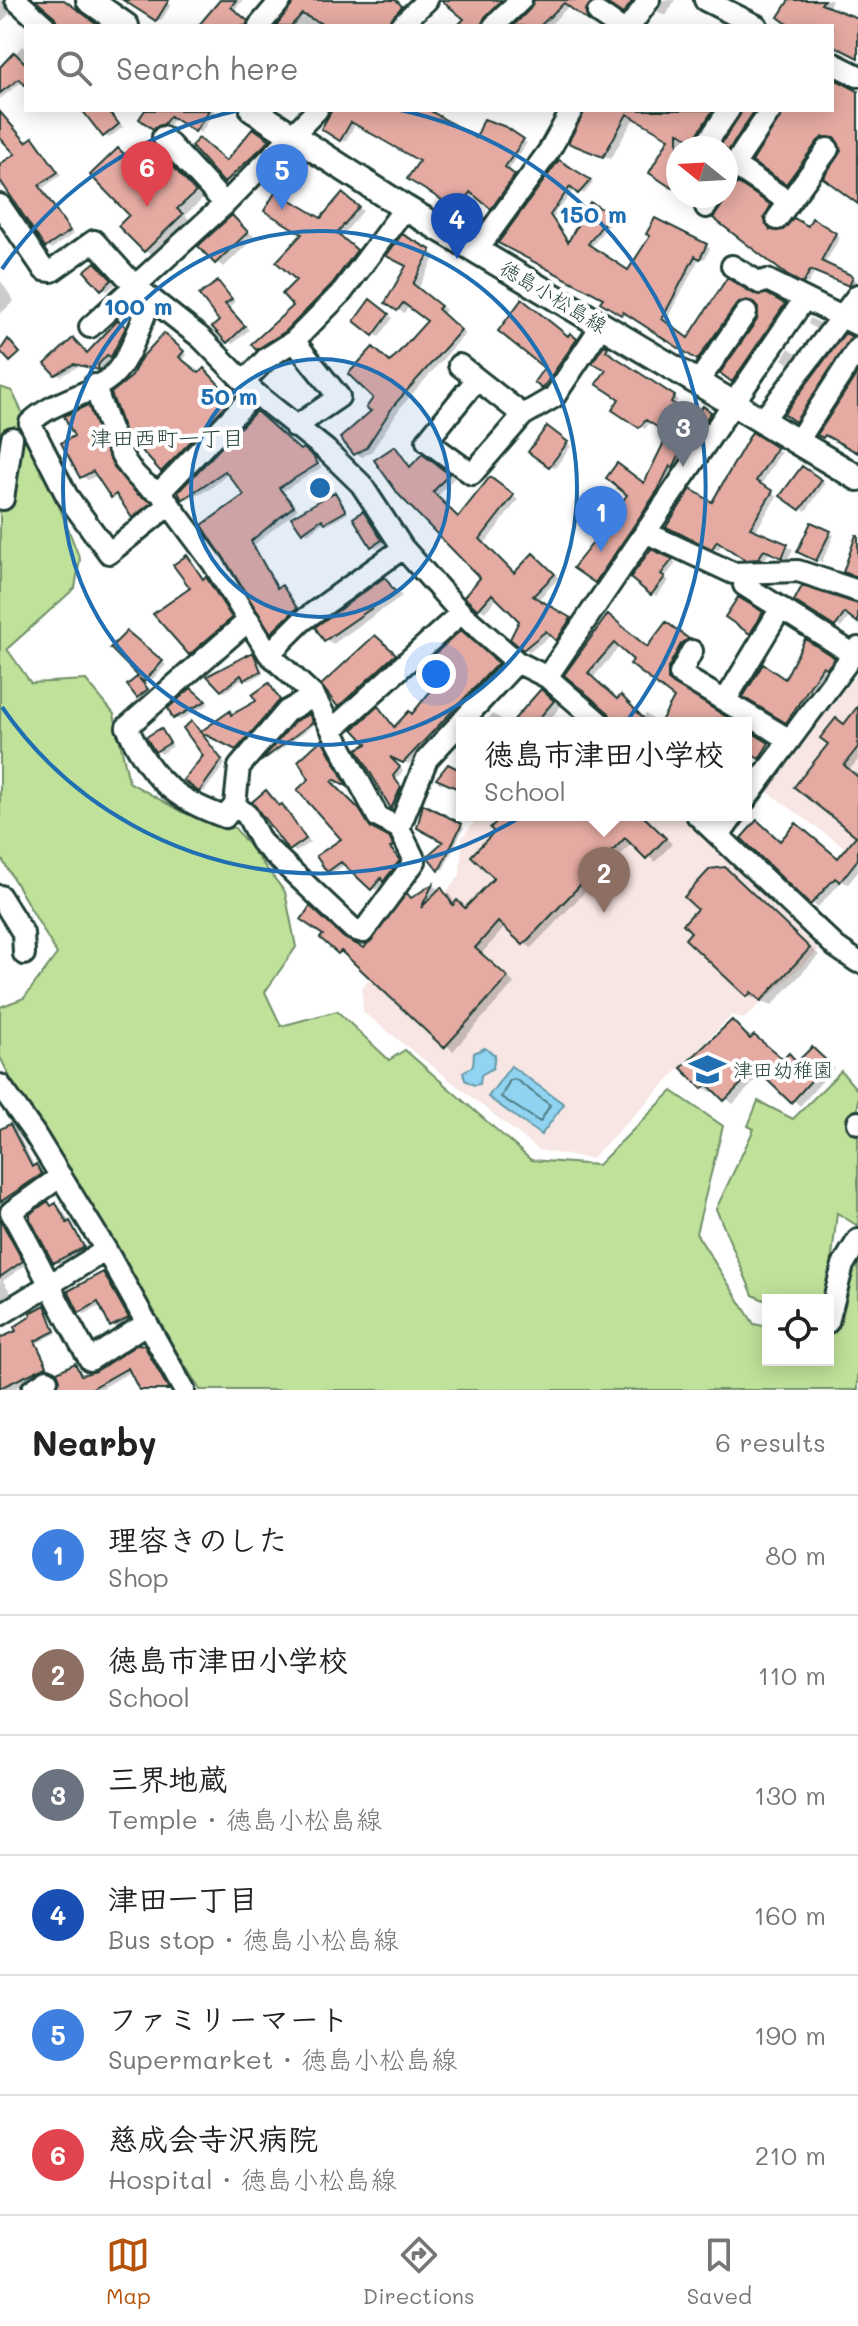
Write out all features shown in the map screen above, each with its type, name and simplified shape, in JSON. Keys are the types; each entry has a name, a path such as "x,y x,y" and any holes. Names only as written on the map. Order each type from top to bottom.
{"main road":[{"path":"89,0 123,24"},
{"name":"徳島小松島線","path":"256,112 405,208 858,478"}],"street":[{"path":"16,0 43,24"},
{"path":"261,24 281,0"},
{"path":"402,24 427,0"},
{"path":"496,24 521,0"},
{"path":"631,24 649,0"},
{"path":"705,0 753,24"},
{"path":"598,13 614,24"},
{"path":"834,64 858,76"},
{"path":"90,327 136,294 315,112"},
{"path":"477,250 549,151 571,112"},
{"path":"711,136 728,112"},
{"path":"738,159 770,112"},
{"path":"163,137 225,204"},
{"path":"777,219 828,149"},
{"path":"738,175 789,202"},
{"path":"0,205 44,270 52,271 94,241 136,294 201,338 250,388 326,450 361,484 403,548 461,613 517,662 547,677 593,717"},
{"path":"30,423 67,496 109,553 164,499 250,388 267,358 294,341 342,292 405,208"},
{"path":"732,266 760,283 767,280 849,322"},
{"path":"3,499 6,438 46,408 106,381 120,367 136,294"},
{"path":"763,420 849,322 858,295"},
{"path":"547,677 803,301"},
{"path":"698,382 746,313"},
{"path":"477,379 427,441 472,474 523,415 554,397 602,325"},
{"path":"294,341 339,397 295,427"},
{"path":"798,441 858,348"},
{"path":"459,365 523,415"},
{"path":"94,385 126,464 164,499 213,563 269,654 314,696 378,817 399,828 415,861 363,932 353,929 261,842 247,815 235,805"},
{"path":"647,533 733,573 798,571 858,591"},
{"path":"269,654 302,621 403,548"},
{"path":"744,585 856,651 752,791"},
{"path":"725,701 781,608"},
{"path":"332,730 461,613"},
{"path":"249,620 127,727 141,758 190,805 225,817 235,805 239,767 287,711 314,696"},
{"path":"692,651 680,674 752,717"},
{"path":"466,717 517,662"},
{"path":"752,717 790,740"},
{"path":"399,828 427,759 456,728"},
{"path":"703,821 836,947 858,962"},
{"path":"719,836 730,821"},
{"path":"0,896 23,933 24,954"},
{"path":"0,1085 7,1113 34,1133 106,1250 184,1390"},
{"path":"61,1176 11,1212 55,1301 90,1360 147,1323"},
{"path":"834,1299 843,1265 858,1240"},
{"path":"0,1315 106,1250"}],"shaded area":[{"path":"858,672 858,857 765,790"},
{"path":"475,821 685,821 819,950 744,1019 732,1015 591,1159 539,1150 363,1012 362,988 460,876 462,838"}],"green space":[{"path":"0,387 12,391 21,410 80,559 75,588 7,649 31,683 86,680 114,714 129,782 182,812 235,828 285,892 296,947 265,992 281,1026 337,1011 389,1060 405,1050 531,1160 598,1165 672,1091 723,1126 696,1233 754,1324 762,1326 762,1366 834,1366 835,1261 841,1245 858,1248 858,1390 200,1390 18,1093 0,1057 0,1007 24,998 57,954 0,856"},
{"path":"841,1071 858,1091 858,1226 837,1213 828,1294 762,1294 762,1299 753,1295 716,1209 754,1129 748,1126 758,1101 793,1119"}],"water":[{"path":"485,1048 495,1055 493,1068 481,1075 480,1084 474,1085 465,1080 463,1072 473,1066 474,1053"},
{"path":"511,1066 564,1104 541,1135 488,1097"}],"building":[{"path":"35,0 64,0 97,24 57,24 54,16"},
{"path":"123,0 169,0 156,21"},
{"path":"220,0 236,0 231,7 248,21 247,24 200,24"},
{"path":"294,0 396,0 402,6 388,24 322,24 302,14 293,24 277,24"},
{"path":"441,0 502,0 482,24 459,24 464,19"},
{"path":"534,0 633,0 623,14 605,2 592,2 585,11 589,22 564,3 542,24 515,24 530,9"},
{"path":"789,0 824,0 821,4 858,18 858,58 834,46 834,24 787,24 778,17"},
{"path":"14,52 24,62 24,84 19,79 0,93 0,67"},
{"path":"837,80 858,91 858,204 823,178 841,151 835,138 823,137 818,141 786,184 752,162 783,112 834,112 834,85"},
{"path":"0,112 26,142 33,137 58,172 39,185 70,231 45,248 0,180 0,164 15,154 0,138"},
{"path":"84,112 110,112 119,124 103,137"},
{"path":"144,112 208,112 195,132 170,116 164,124 153,129 139,119"},
{"path":"331,112 432,112 476,138 484,119 506,127 524,139 505,167 515,175 491,209 470,192 459,216 438,205 442,200 407,179 419,161 351,122 340,141 321,129"},
{"path":"584,112 712,112 696,136 685,136 678,132 678,136 666,136 627,114 603,157 568,143"},
{"path":"741,112 754,112 738,136 726,136"},
{"path":"253,128 270,140 224,183 191,146 199,138 226,161"},
{"path":"666,143 666,184 649,173"},
{"path":"118,148 144,174 164,157 196,192 177,209 183,214 144,252 118,226 129,215 90,175"},
{"path":"559,160 591,180 578,194 570,187 550,215 568,242 590,202 611,214 588,244 628,270 650,236 646,234 655,218 707,244 700,259 695,256 662,319 688,338 727,278 754,294 767,294 785,304 732,382 720,373 757,320 758,308 753,302 746,300 736,305 697,360 623,312 621,315 600,302 603,298 498,243"},
{"path":"738,183 771,205 764,218 770,230 783,230 794,218 808,226 812,218 836,233 821,261 853,276 849,286 810,270 803,284 788,276 713,218 720,208 738,208"},
{"path":"276,191 321,218 342,193 359,207 337,233 357,250 332,284 286,331 256,350 251,344 293,306 282,294 296,280 276,262 302,234 264,211"},
{"path":"232,215 248,232 215,264 198,246"},
{"path":"402,234 431,250 413,284 441,306 438,309 461,330 394,405 366,448 354,455 340,438 371,411 366,408 373,398 348,374 373,347 390,362 427,321 403,303 397,311 385,303 406,266 386,256"},
{"path":"95,262 112,280 101,290 84,271"},
{"path":"218,281 232,299 225,304 245,326 227,343 212,327 219,321 199,295"},
{"path":"370,299 389,314 373,336 354,321"},
{"path":"522,299 568,336 570,333 577,339 542,389 534,382 544,368 498,331"},
{"path":"118,320 126,327 111,357 107,355 98,365 99,370 74,364 55,375 45,364 73,338 87,353"},
{"path":"164,333 184,351 179,357 199,373 204,368 232,399 161,472 125,432 111,393 131,377 141,358"},
{"path":"845,333 852,337 795,422 784,414"},
{"path":"8,339 20,353 10,362 0,351"},
{"path":"604,345 608,347 606,351 675,396 671,402 694,417 703,406 711,412 684,453 681,451 673,468 670,466 658,490 595,583 573,568 596,539 602,543 623,514 616,510 627,495 606,478 617,463 644,483 668,434 646,420 639,428 612,410 619,399 596,384 606,370 592,363"},
{"path":"858,372 858,453 825,435 823,438 817,435"},
{"path":"88,405 115,469 137,494 152,502 132,518 116,494 111,498 93,471 80,478 61,443 74,436 64,416"},
{"path":"256,411 300,450 303,448 313,456 318,464 279,488 294,506 251,541 277,588 282,585 297,608 271,633 202,525 244,495 225,471 182,500 178,492"},
{"path":"547,426 568,442 549,467 528,452"},
{"path":"752,432 777,448 756,481 773,491 750,528 788,544 782,558 764,550 758,559 745,560 717,541 712,549 666,527 691,489 712,502"},
{"path":"395,446 410,467 422,454 449,474 433,492 458,517 490,477 514,495 480,539 514,573 533,553 555,574 533,596 571,618 556,641 546,631 523,650 510,639 519,621 492,594 478,610 464,597 480,578 399,495 374,460"},
{"path":"802,466 822,480 800,510 780,496"},
{"path":"335,492 346,511 325,523 322,519 302,533 291,517"},
{"path":"363,511 382,540 371,547 353,518"},
{"path":"811,522 831,531 816,561 797,552"},
{"path":"858,535 858,577 843,572"},
{"path":"651,549 673,559 661,574 665,577 651,595 630,578"},
{"path":"187,555 203,579 206,577 232,618 189,655 153,614 190,588 173,565"},
{"path":"385,577 395,592 324,641 315,627"},
{"path":"802,586 858,604 858,623 845,613 835,627 794,601"},
{"path":"738,597 763,612 750,634 725,617"},
{"path":"608,614 647,647 666,622 689,639 681,644 668,668 668,680 727,717 663,717 674,698 630,664 633,660 614,643 588,673 617,699 621,695 642,717 611,717 564,675"},
{"path":"461,630 498,663 403,763 390,757 400,767 393,776 401,787 391,809 357,749 367,744 353,729 378,706 394,727 409,711 412,714 433,688 417,670"},
{"path":"127,631 163,661 144,682 139,678 148,689 137,698 127,685 138,676 110,648"},
{"path":"375,635 396,654 338,707 321,685"},
{"path":"805,639 835,658 827,668 823,666 786,723 743,697 763,664 785,679"},
{"path":"253,652 261,671 244,680 241,675 221,691 207,676"},
{"path":"269,683 280,700 236,750 200,732 230,711 231,715 256,701 252,695"},
{"path":"191,688 206,701 173,719 168,708"},
{"path":"541,689 554,701 540,717 516,717"},
{"path":"858,706 858,747 844,765 858,777 858,859 840,882 835,878 810,905 741,838 757,820 780,841 796,823 838,858 856,836 794,787 828,744 820,738 836,718 844,724"},
{"path":"309,714 313,722 260,762 295,721"},
{"path":"192,721 222,760 199,792 183,780 203,756 183,728"},
{"path":"161,728 170,743 155,752 146,737"},
{"path":"752,733 769,743 759,759 752,755"},
{"path":"322,739 347,786 334,779 332,782 359,809 371,828 390,838 393,846 390,848 400,860 383,882 381,878 371,890 341,862 327,872 316,856 341,839 297,790 309,779 298,761"},
{"path":"448,764 456,768 456,788 436,779"},
{"path":"266,790 279,806 282,804 306,839 289,851 252,802"},
{"path":"423,804 462,824 439,871 427,856 443,842 417,828"},
{"path":"497,821 648,821 666,838 646,859 625,838 523,945 498,922 475,948 508,977 444,1048 341,951 338,954 320,938 323,935 301,920 310,906 344,938 364,948 407,893 411,898 433,884 421,908 441,887 453,905 457,900 465,908 494,878 471,856 494,832 490,828"},
{"path":"725,867 810,948 761,1001 751,992 747,997 685,939 691,932 683,924 697,909 684,897 710,869"},
{"path":"732,1020 750,1039 754,1035 783,1059 789,1053 797,1062 812,1047 828,1062 791,1103 756,1069 724,1101 707,1084 702,1089 681,1068"},
{"path":"10,1124 32,1167 36,1164 42,1174 0,1202 0,1129"},
{"path":"48,1201 51,1206 56,1203 84,1247 53,1263 30,1219 30,1214"},
{"path":"0,1219 23,1261 0,1277"},
{"path":"103,1272 129,1318 110,1327 98,1302 79,1313 68,1291"},
{"path":"45,1305 55,1331 35,1341 47,1366 0,1388 0,1338 16,1331 14,1327"},
{"path":"138,1344 144,1345 169,1390 139,1390 128,1368 89,1390 55,1390 60,1380 57,1372 75,1363 81,1375 96,1371"}],"place":[{"name":"慈成会寺沢病院","path":"147,207"},
{"name":"ファミリーマート","path":"282,210"},
{"name":"津田一丁目","path":"457,259"},
{"name":"三界地蔵","path":"683,467"},
{"name":"理容きのした","path":"601,552"},
{"name":"徳島市津田小学校","path":"604,913"},
{"name":"津田幼稚園","path":"707,1069"}],"district":[{"name":"津田西町一丁目","path":"167,437"}]}
